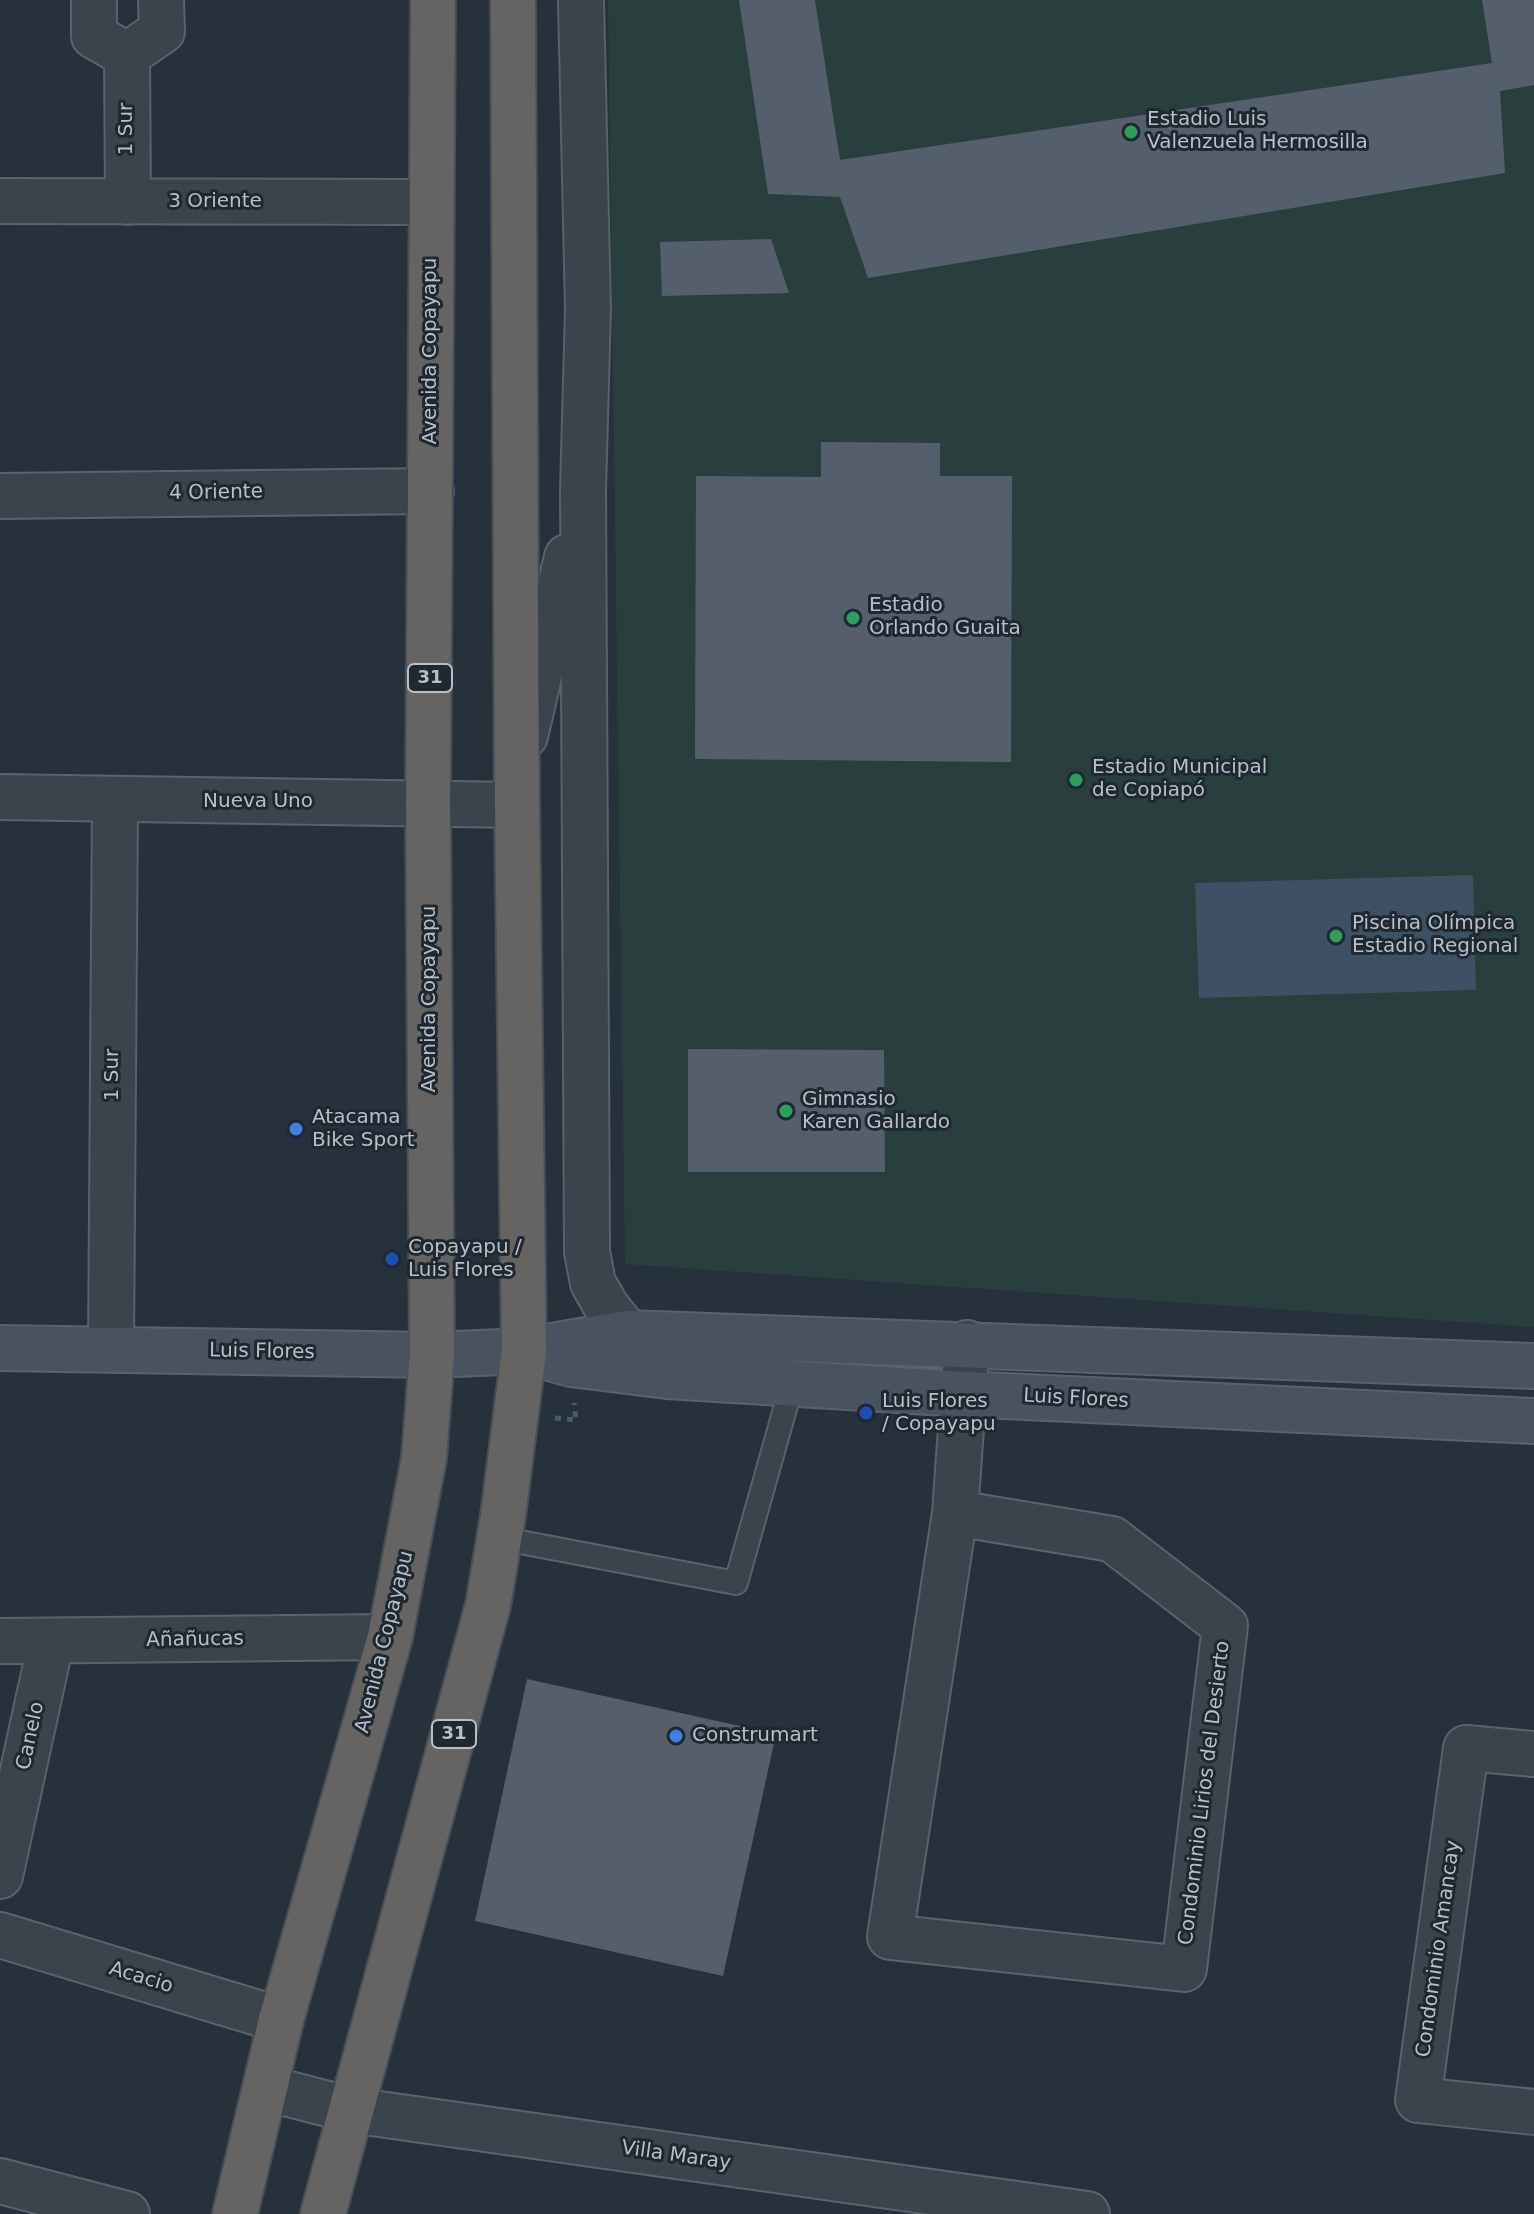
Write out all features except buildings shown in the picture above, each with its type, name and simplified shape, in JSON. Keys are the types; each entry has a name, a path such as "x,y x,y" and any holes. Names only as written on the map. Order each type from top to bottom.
{"highway":[{"name":"Avenida Copayapu","path":"235,2214 281,2020 390,1637 424,1458 432,1355 428,803 433,0"},
{"name":"31","path":"323,2214 484,1619 499,1538 524,1351 513,0"}],"main road":[{"name":"Luis Flores","path":"0,1348 432,1355 524,1351 627,1333 1534,1366"},
{"name":"Luis Flores","path":"524,1351 571,1364 667,1376 963,1394 1534,1421"}],"street":[{"path":"94,0 94,36 127,55 162,31 161,0"},
{"path":"581,0 588,309 583,490 587,1252 593,1283 627,1333"},
{"name":"1 Sur","path":"127,55 128,202"},
{"name":"3 Oriente","path":"0,201 430,202"},
{"path":"517,785 583,490"},
{"name":"4 Oriente","path":"0,496 431,491"},
{"name":"Nueva Uno","path":"0,797 428,803 517,785"},
{"name":"1 Sur","path":"111,1348 115,801"},
{"name":"Condominio Lirios del Desierto","path":"955,1513 1112,1539 1225,1626 1184,1969 890,1937 955,1513 967,1343"},
{"name":"Añañucas","path":"0,1641 390,1637"},
{"name":"Canelo","path":"0,1876 51,1642"},
{"name":"Condominio Amancay","path":"1534,1754 1466,1748 1418,2100 1534,2112"},
{"name":"Acacio","path":"0,1935 281,2020"},
{"name":"Villa Maray","path":"266,2088 351,2110 1087,2214"},
{"path":"0,2181 127,2214"}],"lane":[{"path":"499,1538 736,1583 792,1384"}],"green space":[{"name":"Estadio Municipal de Copiapó","path":"608,0 1534,0 1534,1327 625,1264"}],"water":[{"name":"Piscina Olímpica Estadio Regional","path":"1473,875 1476,990 1199,998 1195,883"}],"place":[{"name":"Estadio Luis Valenzuela Hermosilla","path":"1131,132"},
{"name":"Estadio Orlando Guaita","path":"853,618"},
{"name":"Estadio Municipal de Copiapó","path":"1076,780"},
{"name":"Piscina Olímpica Estadio Regional","path":"1336,936"},
{"name":"Gimnasio Karen Gallardo","path":"786,1111"},
{"name":"Atacama Bike Sport","path":"296,1129"},
{"name":"Copayapu / Luis Flores","path":"392,1259"},
{"name":"Luis Flores / Copayapu","path":"866,1413"},
{"name":"Construmart","path":"676,1736"}]}
